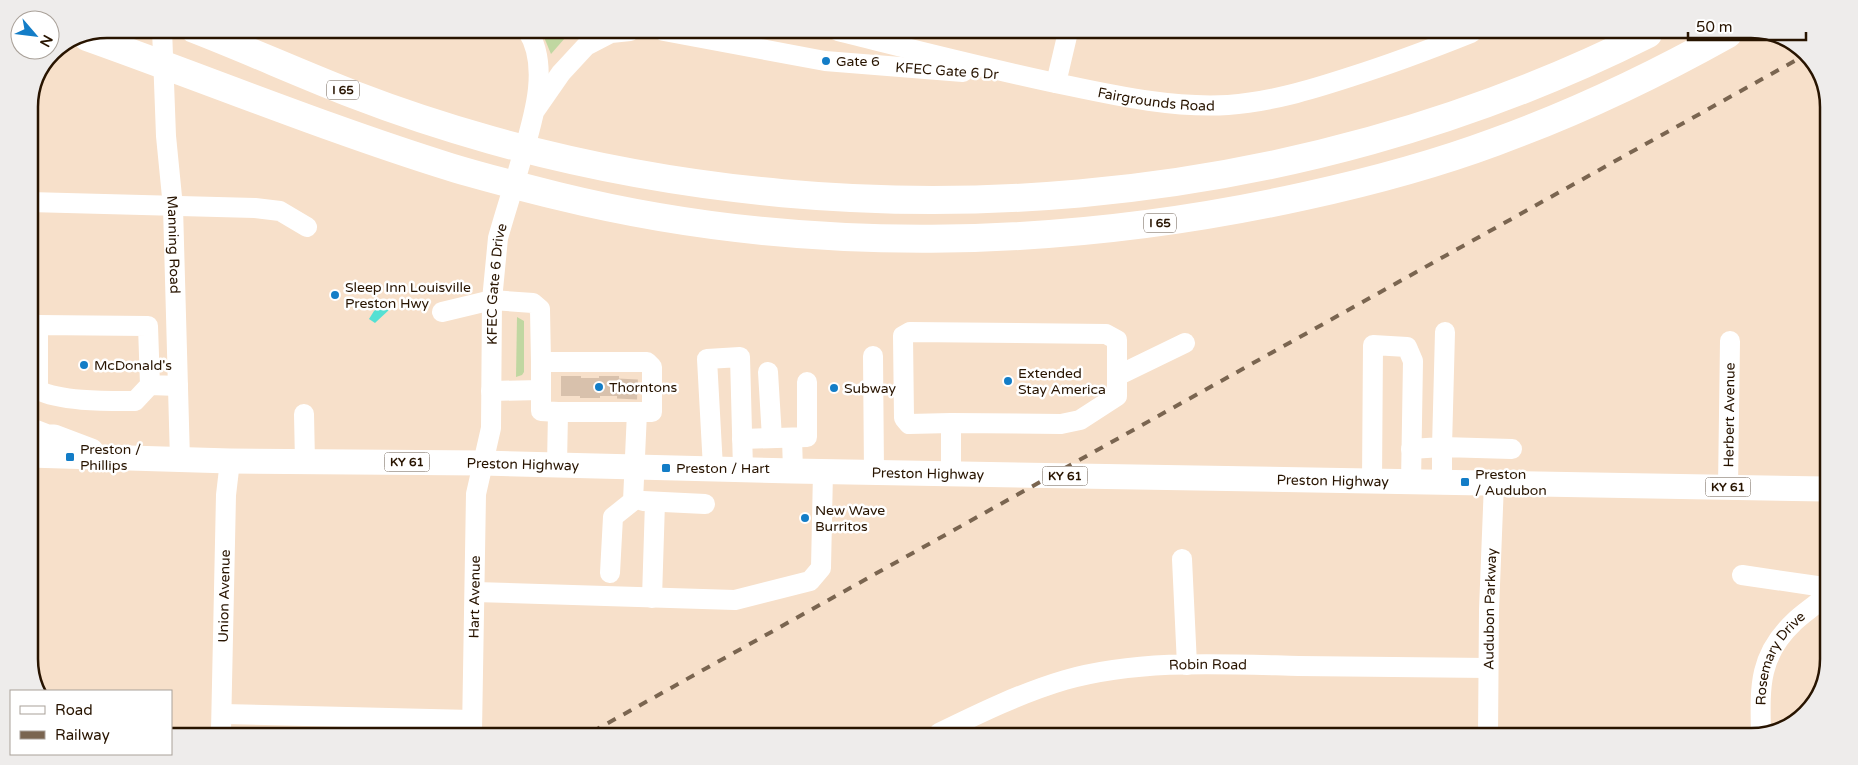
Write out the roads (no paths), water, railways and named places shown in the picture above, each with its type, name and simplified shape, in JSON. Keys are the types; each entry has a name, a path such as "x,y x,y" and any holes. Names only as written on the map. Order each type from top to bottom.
{"highway":[{"name":"I 65","path":"215,38 358,96 476,136 576,161 664,178 738,189 822,197 906,201 992,200 1139,188 1257,168 1316,155 1404,131 1498,98 1576,67 1639,38"},
{"name":"I 65","path":"93,39 345,132 465,171 563,197 671,218 755,230 839,237 924,240 1088,232 1168,222 1248,209 1383,178 1491,144 1571,112 1625,88 1720,38"}],"main road":[{"path":"38,434 54,437 107,458"},
{"name":"Preston Highway","path":"38,455 230,461 483,462 822,472 1820,489"}],"street":[{"name":"Manning Road","path":"162,38 166,136 173,207 180,460"},
{"path":"532,38 538,57 536,109"},
{"path":"536,109 561,73 586,46 601,38"},
{"name":"KFEC Gate 6 Dr","path":"702,38 825,61 1024,76"},
{"name":"Fairgrounds Road","path":"867,38 1024,76 1138,100 1227,105 1260,101 1308,90 1460,38"},
{"path":"1056,83 1067,38"},
{"name":"KFEC Gate 6 Drive","path":"483,462 491,428 492,300 498,238 536,109"},
{"path":"38,202 255,208 280,211 307,227"},
{"path":"442,312 492,300 533,303 540,309 540,362 541,411 599,406 652,412 652,367 647,362 599,369 540,362"},
{"path":"38,325 148,326 176,324"},
{"path":"38,390 54,396 96,401 135,401 150,385 148,326"},
{"path":"910,332 1106,334 1118,340 1118,396 1080,420 1061,424 951,423 909,424 904,418 903,336 910,332"},
{"path":"1442,482 1445,332"},
{"name":"Herbert Avenue","path":"1728,487 1730,341"},
{"path":"1118,376 1185,343"},
{"path":"1372,481 1373,345 1408,347 1414,361 1411,482"},
{"path":"873,356 874,472"},
{"path":"713,468 707,359 740,357 743,469"},
{"path":"768,372 782,438 793,471"},
{"path":"742,439 807,437 807,382"},
{"path":"150,385 178,386"},
{"path":"491,391 541,390"},
{"path":"557,464 599,406"},
{"path":"599,406 634,467 633,501"},
{"path":"304,414 304,462"},
{"path":"951,423 951,474"},
{"path":"1411,449 1512,449"},
{"name":"Union Avenue","path":"222,723 226,495 230,461"},
{"name":"Hart Avenue","path":"472,726 476,494 483,462"},
{"path":"474,592 735,600 810,581 822,568 822,472"},
{"name":"Audubon Parkway","path":"1488,728 1494,483"},
{"path":"610,574 613,518 633,501 705,504"},
{"path":"652,598 655,502"},
{"path":"1182,559 1187,665"},
{"path":"1742,575 1820,586"},
{"name":"Rosemary Drive","path":"1761,727 1760,684 1768,656 1779,638 1795,621 1820,600"},
{"name":"Robin Road","path":"950,728 1017,696 1065,680 1093,674 1147,667 1187,665 1488,668"},
{"path":"222,723 472,726"}],"water":[{"path":"386,302 391,308 375,323 369,319 374,311"}],"tunnel":[{"path":"571,376 571,398"},
{"path":"590,376 590,398"},
{"path":"609,376 609,398"},
{"path":"627,399 628,377"}],"railway":[{"path":"599,728 1800,58"}],"place":[{"name":"Gate 6","path":"826,61"},
{"name":"Sleep Inn Louisville Preston Hwy","path":"335,295"},
{"name":"McDonald's","path":"84,365"},
{"name":"Extended Stay America","path":"1008,381"},
{"name":"Thorntons","path":"599,387"},
{"name":"Subway","path":"834,388"},
{"name":"Preston / Phillips","path":"70,457"},
{"name":"Preston / Hart","path":"666,468"},
{"name":"Preston / Audubon","path":"1465,482"},
{"name":"New Wave Burritos","path":"805,518"}]}
